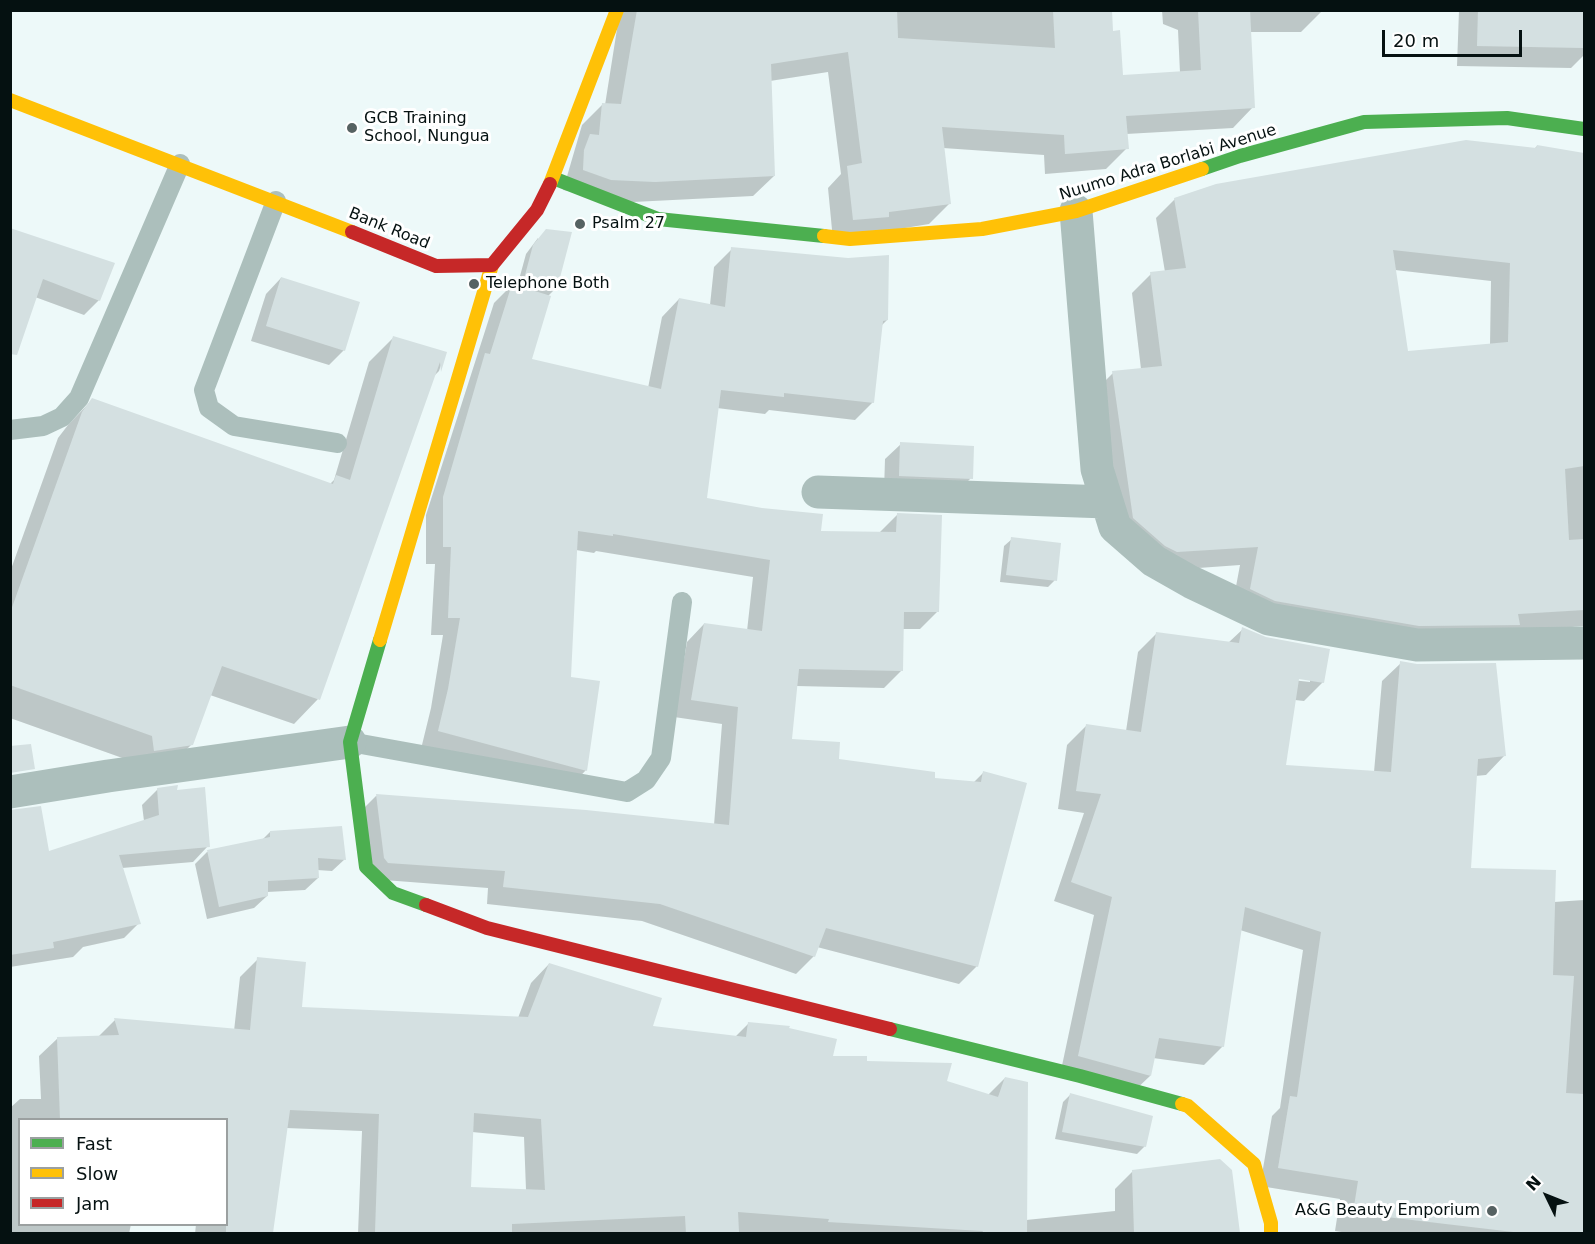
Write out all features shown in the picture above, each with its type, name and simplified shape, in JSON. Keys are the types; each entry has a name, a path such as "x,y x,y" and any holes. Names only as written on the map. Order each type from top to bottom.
{"street":[{"path":"617,10 553,178 537,210 492,265 350,742 366,867 393,893 487,928 1080,1076 1188,1106 1254,1164 1271,1223 1271,1233"},
{"name":"Bank Road","path":"10,100 276,201 436,266 492,265"},
{"name":"Nuumo Adra Borlabi Avenue","path":"553,178 658,219 850,239 982,229 1076,211 1240,156 1364,122 1507,118 1584,129"},
{"path":"1076,211 1097,469 1115,527 1155,561 1191,582 1269,619 1417,645 1584,643"},
{"path":"818,492 1107,502"},
{"path":"10,792 350,742"}],"lane":[{"path":"10,430 43,426 62,417 79,398 180,165"},
{"path":"276,201 204,390 209,408 234,426 337,443"},
{"path":"350,742 627,792 646,780 661,758 682,602"}],"building":[{"path":"637,10 897,10 898,38 1055,48 1053,10 1112,10 1113,31 1120,30 1123,75 1201,70 1198,10 1250,10 1255,108 1126,116 1129,149 1065,154 1064,135 942,127 951,204 889,212 889,217 853,220 847,166 862,163 848,52 771,64 775,176 655,182 611,180 583,170 584,150 590,134 599,135 602,103 621,104"},
{"path":"1478,10 1584,10 1584,48 1477,46"},
{"path":"1466,140 1536,148 1537,145 1584,153 1584,466 1565,469 1569,540 1584,539 1584,610 1518,614 1520,625 1419,626 1275,601 1250,589 1258,547 1177,552 1165,546 1133,518 1112,371 1162,366 1150,272 1186,268 1174,198 1216,184","holes":["1393,250 1510,263 1508,342 1408,351"]},
{"path":"10,228 115,263 100,301 43,279 17,355 10,354"},
{"path":"546,229 572,232 557,289 524,279 533,245"},
{"path":"731,247 848,258 889,255 888,320 883,321 874,403 784,393 784,397 721,390 707,498 762,508 823,514 821,531 896,532 897,513 942,515 939,612 904,612 903,671 799,669 792,739 840,742 839,759 935,772 935,778 981,782 983,771 1027,783 978,967 826,928 815,957 660,904 503,887 505,871 388,863 384,858 376,794 586,810 729,825 738,707 691,700 704,623 762,631 770,560 613,534 613,536 578,531 571,677 600,681 587,771 438,731 460,618 448,618 451,547 443,547 443,497 485,353 490,354 512,284 551,296 532,359 661,389 679,298 725,307"},
{"path":"281,277 360,302 345,351 266,326"},
{"path":"393,336 447,352 441,372 440,362 320,700 222,666 193,745 154,751 152,736 10,685 10,613 82,412 92,398 333,484 336,475 350,480"},
{"path":"900,442 974,446 973,479 899,476"},
{"path":"1011,537 1061,543 1057,581 1006,575"},
{"path":"1242,627 1266,637 1330,649 1324,683 1299,679 1286,765 1391,772 1400,661 1417,664 1496,663 1506,756 1478,759 1471,868 1556,870 1553,975 1574,976 1566,1093 1584,1094 1584,1233 1522,1233 1353,1213 1358,1181 1278,1168 1290,1096 1297,1097 1321,932 1245,907 1224,1047 1159,1038 1151,1076 1078,1056 1112,897 1071,882 1101,794 1076,791 1086,724 1141,732 1156,632 1239,643"},
{"path":"31,744 35,769 10,773 10,746"},
{"path":"178,785 177,790 205,787 210,847 119,855 141,924 53,942 54,948 10,955 10,810 41,806 49,851 159,815 157,788"},
{"path":"342,826 346,860 318,858 319,878 268,881 268,896 219,907 207,850 270,837 270,831"},
{"path":"257,957 306,962 302,1007 528,1017 549,963 662,998 653,1026 746,1037 748,1022 790,1026 789,1028 837,1039 833,1056 867,1056 867,1061 952,1063 947,1081 998,1097 1005,1077 1028,1082 1027,1233 982,1233 983,1231 828,1222 829,1219 738,1212 739,1233 686,1233 685,1216 512,1224 512,1233 375,1233 379,1114 290,1110 273,1233 226,1233 226,1226 228,1226 228,1118 60,1118 57,1037 119,1035 114,1018 250,1030","holes":["474,1113 541,1119 545,1190 471,1187"]},
{"path":"1070,1093 1153,1116 1146,1147 1062,1132"},
{"path":"1220,1159 1232,1170 1240,1233 1134,1233 1132,1170"}],"traffic: fast":[{"path":"1202,169 1240,156 1364,122 1507,118 1584,129"},
{"path":"553,178 658,219 824,236"},
{"path":"380,640 350,742 366,867 393,893 426,905"},
{"path":"890,1029 1182,1104"}],"traffic: slow":[{"path":"550,184 617,10"},
{"path":"10,100 352,232"},
{"path":"824,236 850,239 982,229 1076,211 1202,169"},
{"path":"380,640 492,265"},
{"path":"1182,1104 1188,1106 1254,1164 1271,1223 1271,1234"}],"traffic: jam":[{"path":"352,232 436,266 492,265 537,210 550,184"},
{"path":"426,905 487,928 890,1029"}],"place":[{"name":"GCB Training School, Nungua","path":"352,128"},
{"name":"Psalm 27","path":"580,224"},
{"name":"Telephone Both","path":"474,284"},
{"name":"A&G Beauty Emporium","path":"1492,1211"}]}
